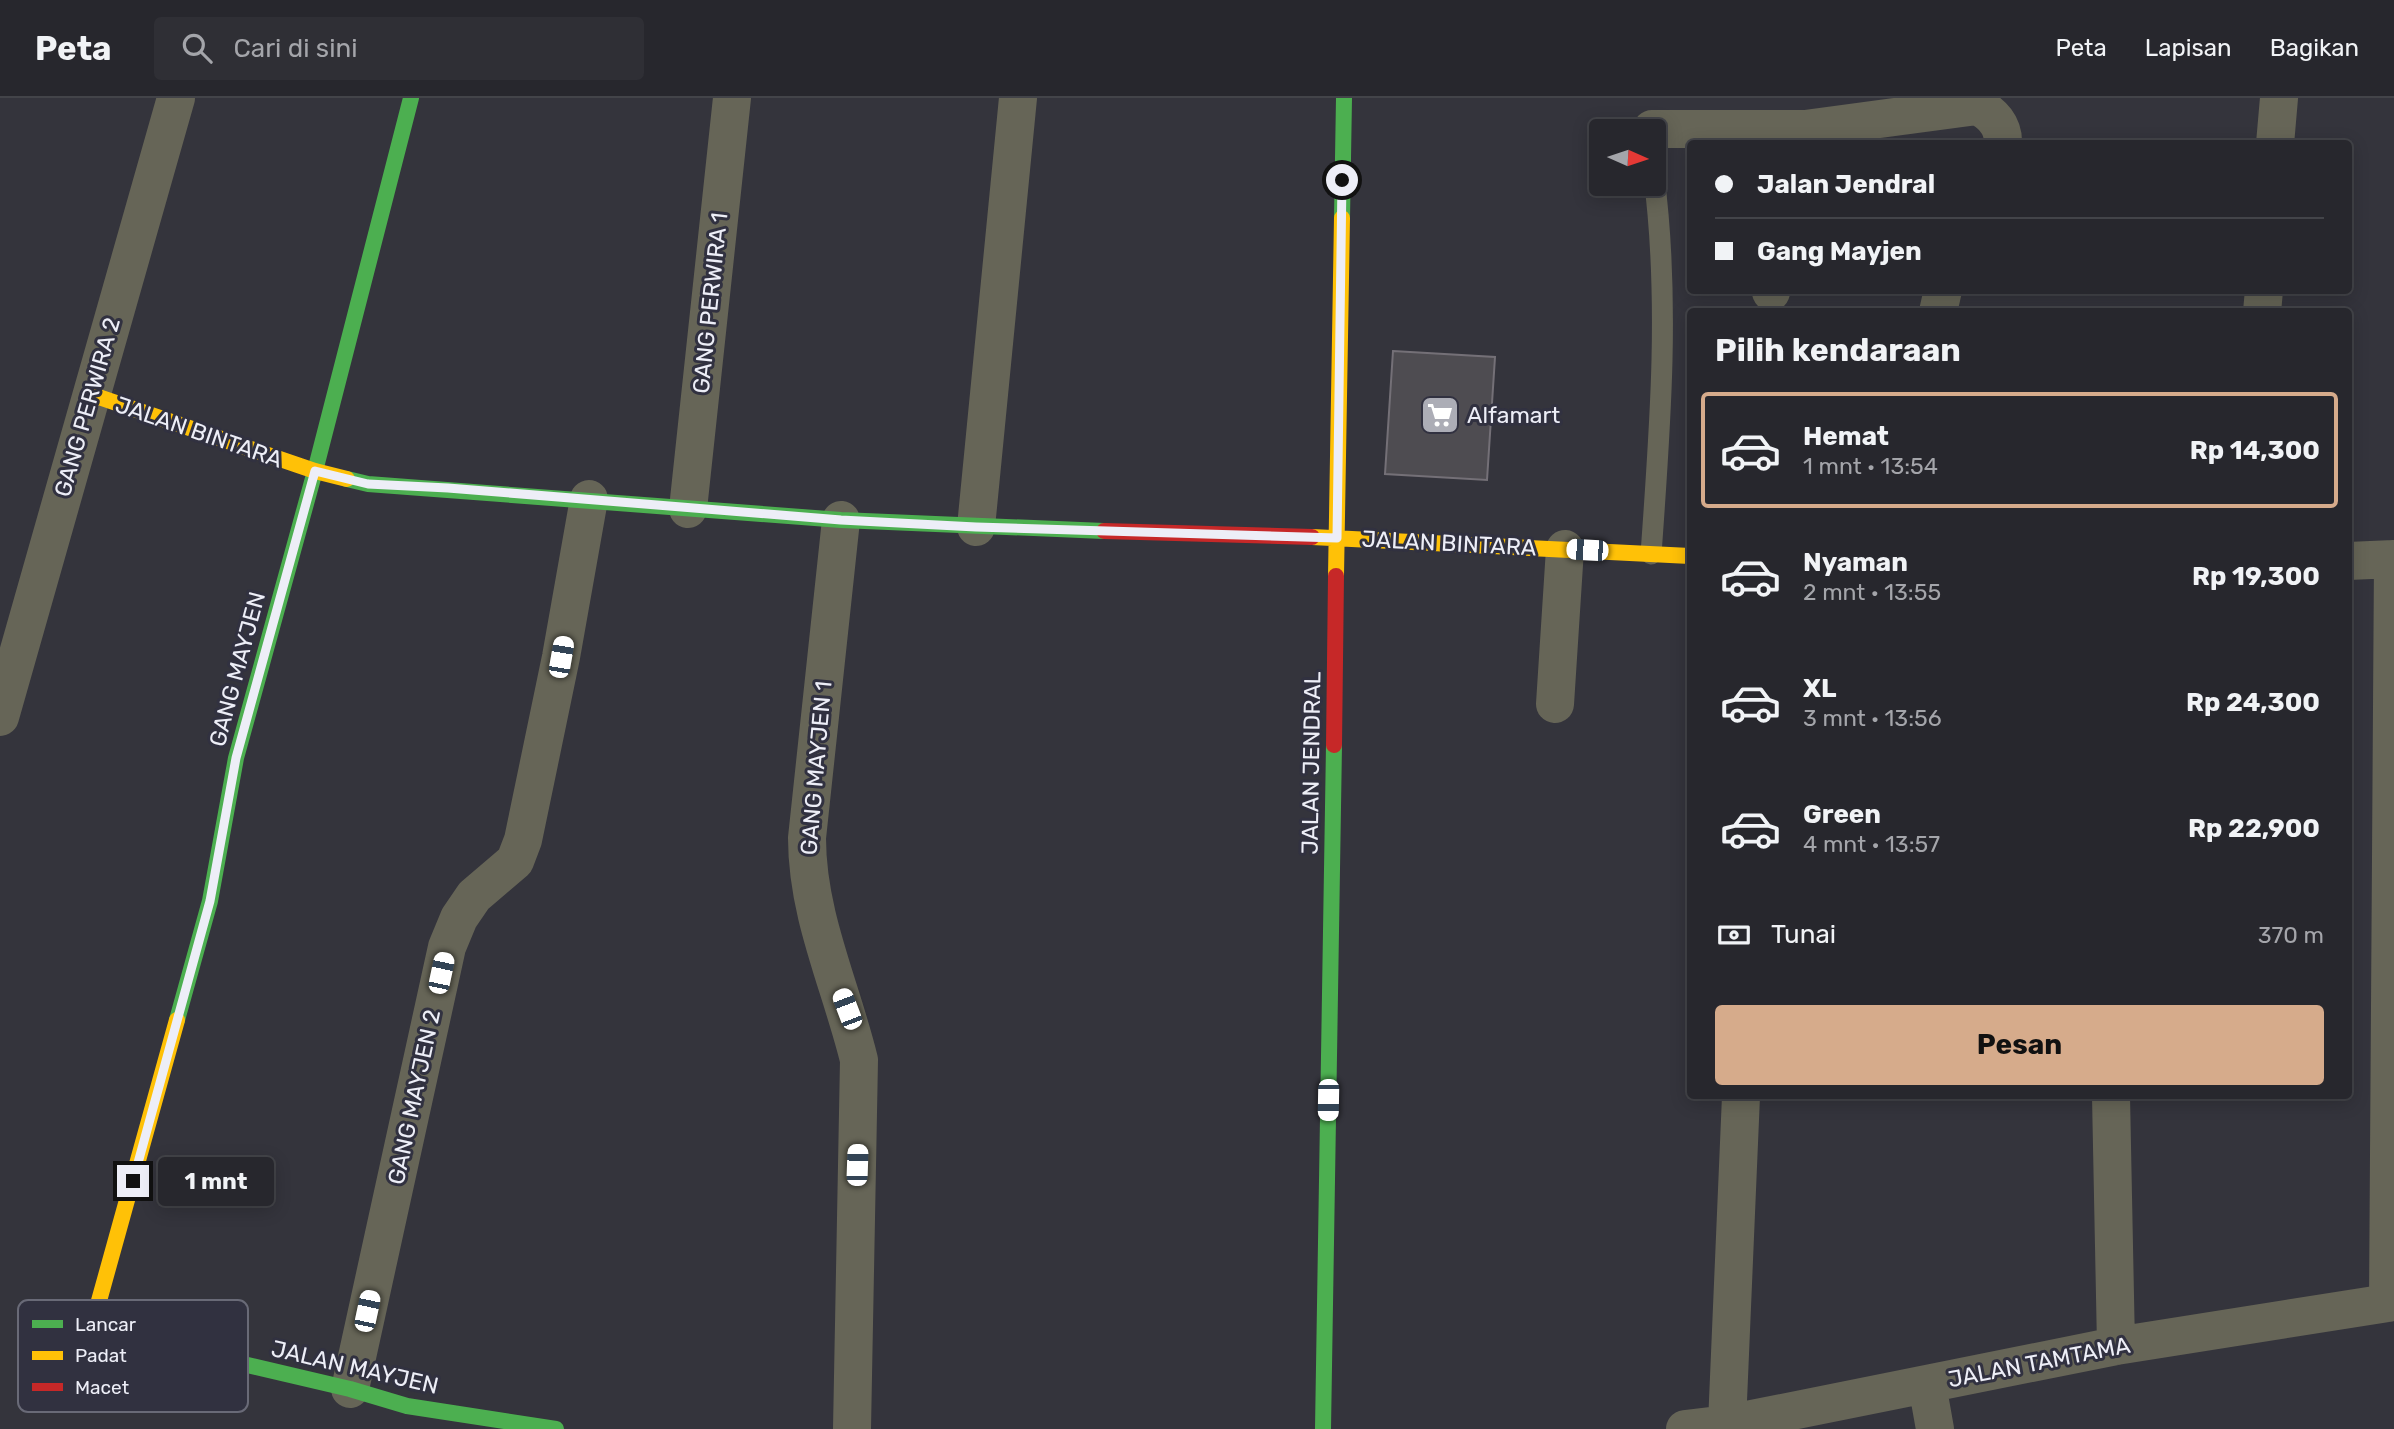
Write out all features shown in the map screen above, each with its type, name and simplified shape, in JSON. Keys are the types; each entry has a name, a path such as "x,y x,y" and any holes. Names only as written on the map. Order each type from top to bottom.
{"street":[{"name":"GANG PERWIRA 2","path":"0,717 176,98"},
{"name":"GANG MAYJEN","path":"99,1300 210,901 236,758 315,471 411,98"},
{"name":"GANG PERWIRA 1","path":"688,509 733,98"},
{"path":"976,527 1018,98"},
{"name":"JALAN JENDRAL","path":"1323,1429 1344,98"},
{"path":"2275,140 2278,98"},
{"path":"1666,131 1803,136 1977,106 1988,111 1997,121 2003,140"},
{"name":"JALAN BINTARA","path":"90,394 315,471 368,484 841,520 1337,538 1687,556"},
{"name":"GANG MAYJEN 2","path":"350,1389 447,947 459,918 474,896 515,861 523,840 561,657 589,499"},
{"name":"GANG MAYJEN 1","path":"841,520 807,838 807,868 817,919 830,965 847,1009 859,1060 852,1429"},
{"path":"1555,704 1565,549"},
{"path":"2352,561 2393,559 2391,1302"},
{"path":"1727,1424 1741,1099"},
{"path":"2111,1099 2116,1346"},
{"name":"JALAN TAMTAMA","path":"1685,1429 1727,1424 2116,1346 2391,1302"},
{"name":"JALAN MAYJEN","path":"248,1365 350,1389 405,1417 556,1429"},
{"path":"1927,1384 1935,1429"}],"lane":[{"path":"1651,554 1660,429 1662,295 1655,196"}],"building":[{"name":"Alfamart","path":"1393,351 1495,357 1487,480 1385,474"}],"traffic: fast":[{"path":"177,1020 210,901 236,758 315,471 411,98"},
{"path":"1342,218 1344,98"},
{"path":"347,479 368,484 841,520 1104,531"},
{"path":"1323,1429 1334,745"},
{"path":"248,1365 350,1389 407,1406 556,1429"}],"traffic: slow":[{"path":"1336,576 1342,218"},
{"path":"90,394 315,471 347,479"},
{"path":"1312,537 1687,556"},
{"path":"99,1300 177,1020"}],"traffic: jam":[{"path":"1104,531 1312,537"},
{"path":"1334,745 1336,576"}],"place":[{"name":"Alfamart","path":"1440,415"}],"route":[{"path":"133,1181 210,901 236,758 315,471 368,484 841,520 1337,538 1342,180"}]}
